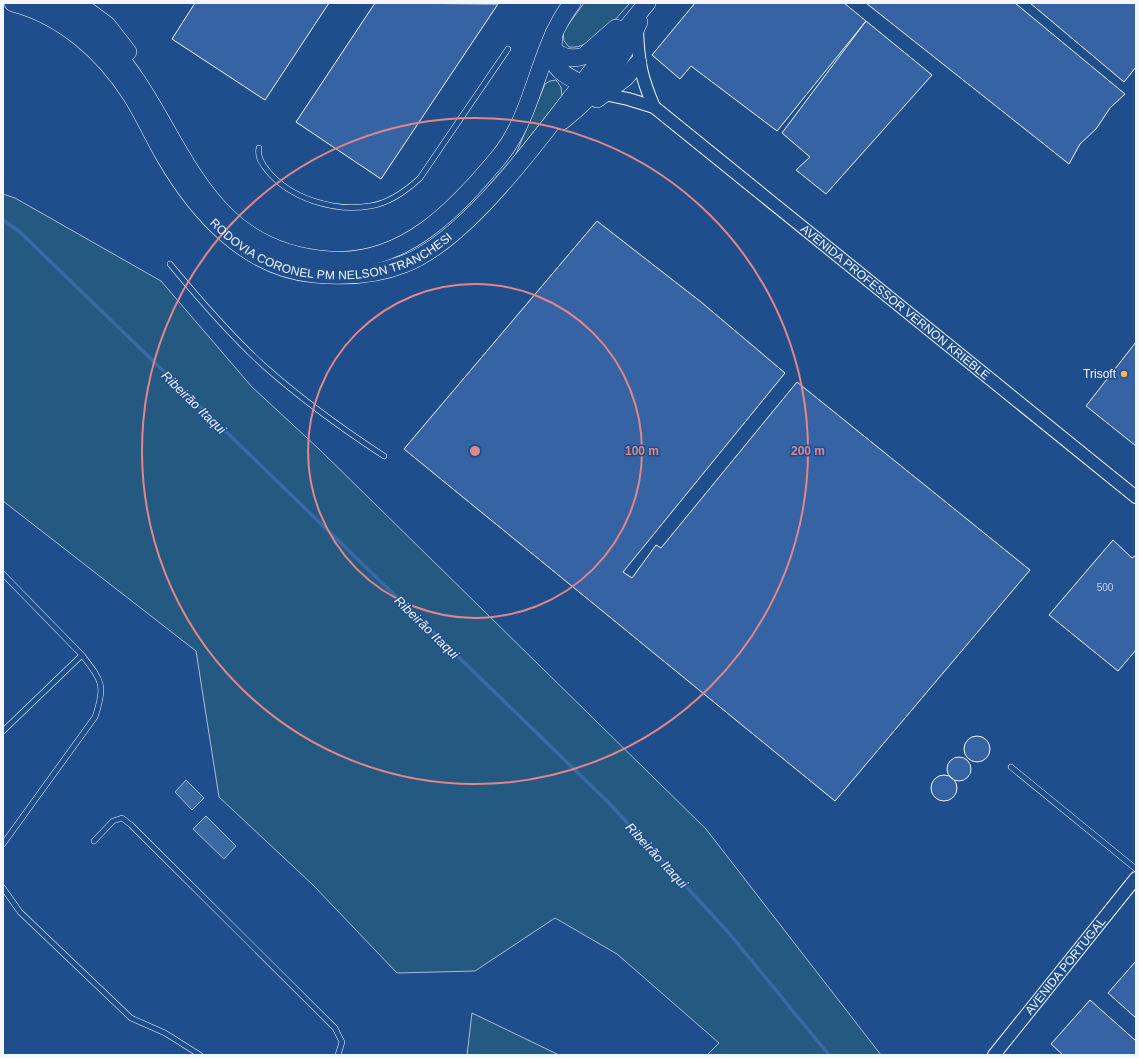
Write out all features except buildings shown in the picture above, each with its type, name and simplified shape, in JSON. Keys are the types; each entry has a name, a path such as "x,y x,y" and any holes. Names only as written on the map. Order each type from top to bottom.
{"highway":[{"name":"RODOVIA CORONEL PM NELSON TRANCHESI","path":"13,3 43,14 72,30 89,44 112,69 131,96 165,157 191,196 213,223 242,247 265,260 300,273 334,276 373,273 405,264 432,250 462,224 487,199 540,139 594,89 647,3"},
{"name":"RODOVIA CORONEL PM NELSON TRANCHESI","path":"50,3 85,22 105,39 140,86 196,179 208,197 224,216 242,231 266,244 292,255 337,261 365,258 407,244 431,228 456,206 501,155 514,135 528,106 541,63 554,41 572,3"},
{"path":"76,3 107,24 127,50 145,76 193,156 224,216"},
{"path":"540,139 571,114 624,54 647,3"},
{"path":"554,41 570,58 584,56 647,3"},
{"path":"554,41 552,57 557,67 594,89"},
{"path":"594,89 632,73 638,63"}],"street":[{"name":"AVENIDA PROFESSOR VERNON KRIEBLE","path":"637,28 638,63 644,85 654,107"},
{"name":"AVENIDA PROFESSOR VERNON KRIEBLE","path":"594,89 654,107 1136,497"},
{"name":"AVENIDA PORTUGAL","path":"994,1055 1136,878"}],"lane":[{"path":"259,148 258,152 262,163 270,174 287,188 310,199 348,207 371,206 390,200 407,190 420,178 508,49"},
{"path":"170,264 222,325 262,364 303,399 340,427 384,456"},
{"path":"3,574 82,655 98,676 102,696 95,717 3,844"},
{"path":"3,731 82,655"},
{"path":"1011,767 1136,869"},
{"path":"94,841 113,821 122,818 131,825 335,1028 342,1042 338,1055"},
{"path":"3,888 20,912 131,1018 165,1034 200,1055"}],"shaded area":[{"path":"584,3 630,3 603,32 595,38 578,47 569,47 564,41 563,32"},
{"path":"556,80 561,87 562,96 516,154 545,84"},
{"path":"3,194 15,198 161,281 252,387 319,449 706,829 881,1055 707,1055 719,1043 617,954 555,918 475,971 397,973 313,885 219,797 196,651 3,501"},
{"path":"186,780 204,798 192,810 175,792"},
{"path":"206,816 236,846 224,859 193,829"},
{"path":"472,1013 559,1055 467,1055"}],"waterway":[{"name":"Ribeirão Itaqui","path":"3,220 20,232 608,802 729,933 829,1055"}],"place":[{"name":"Trisoft","path":"1124,374"}]}
